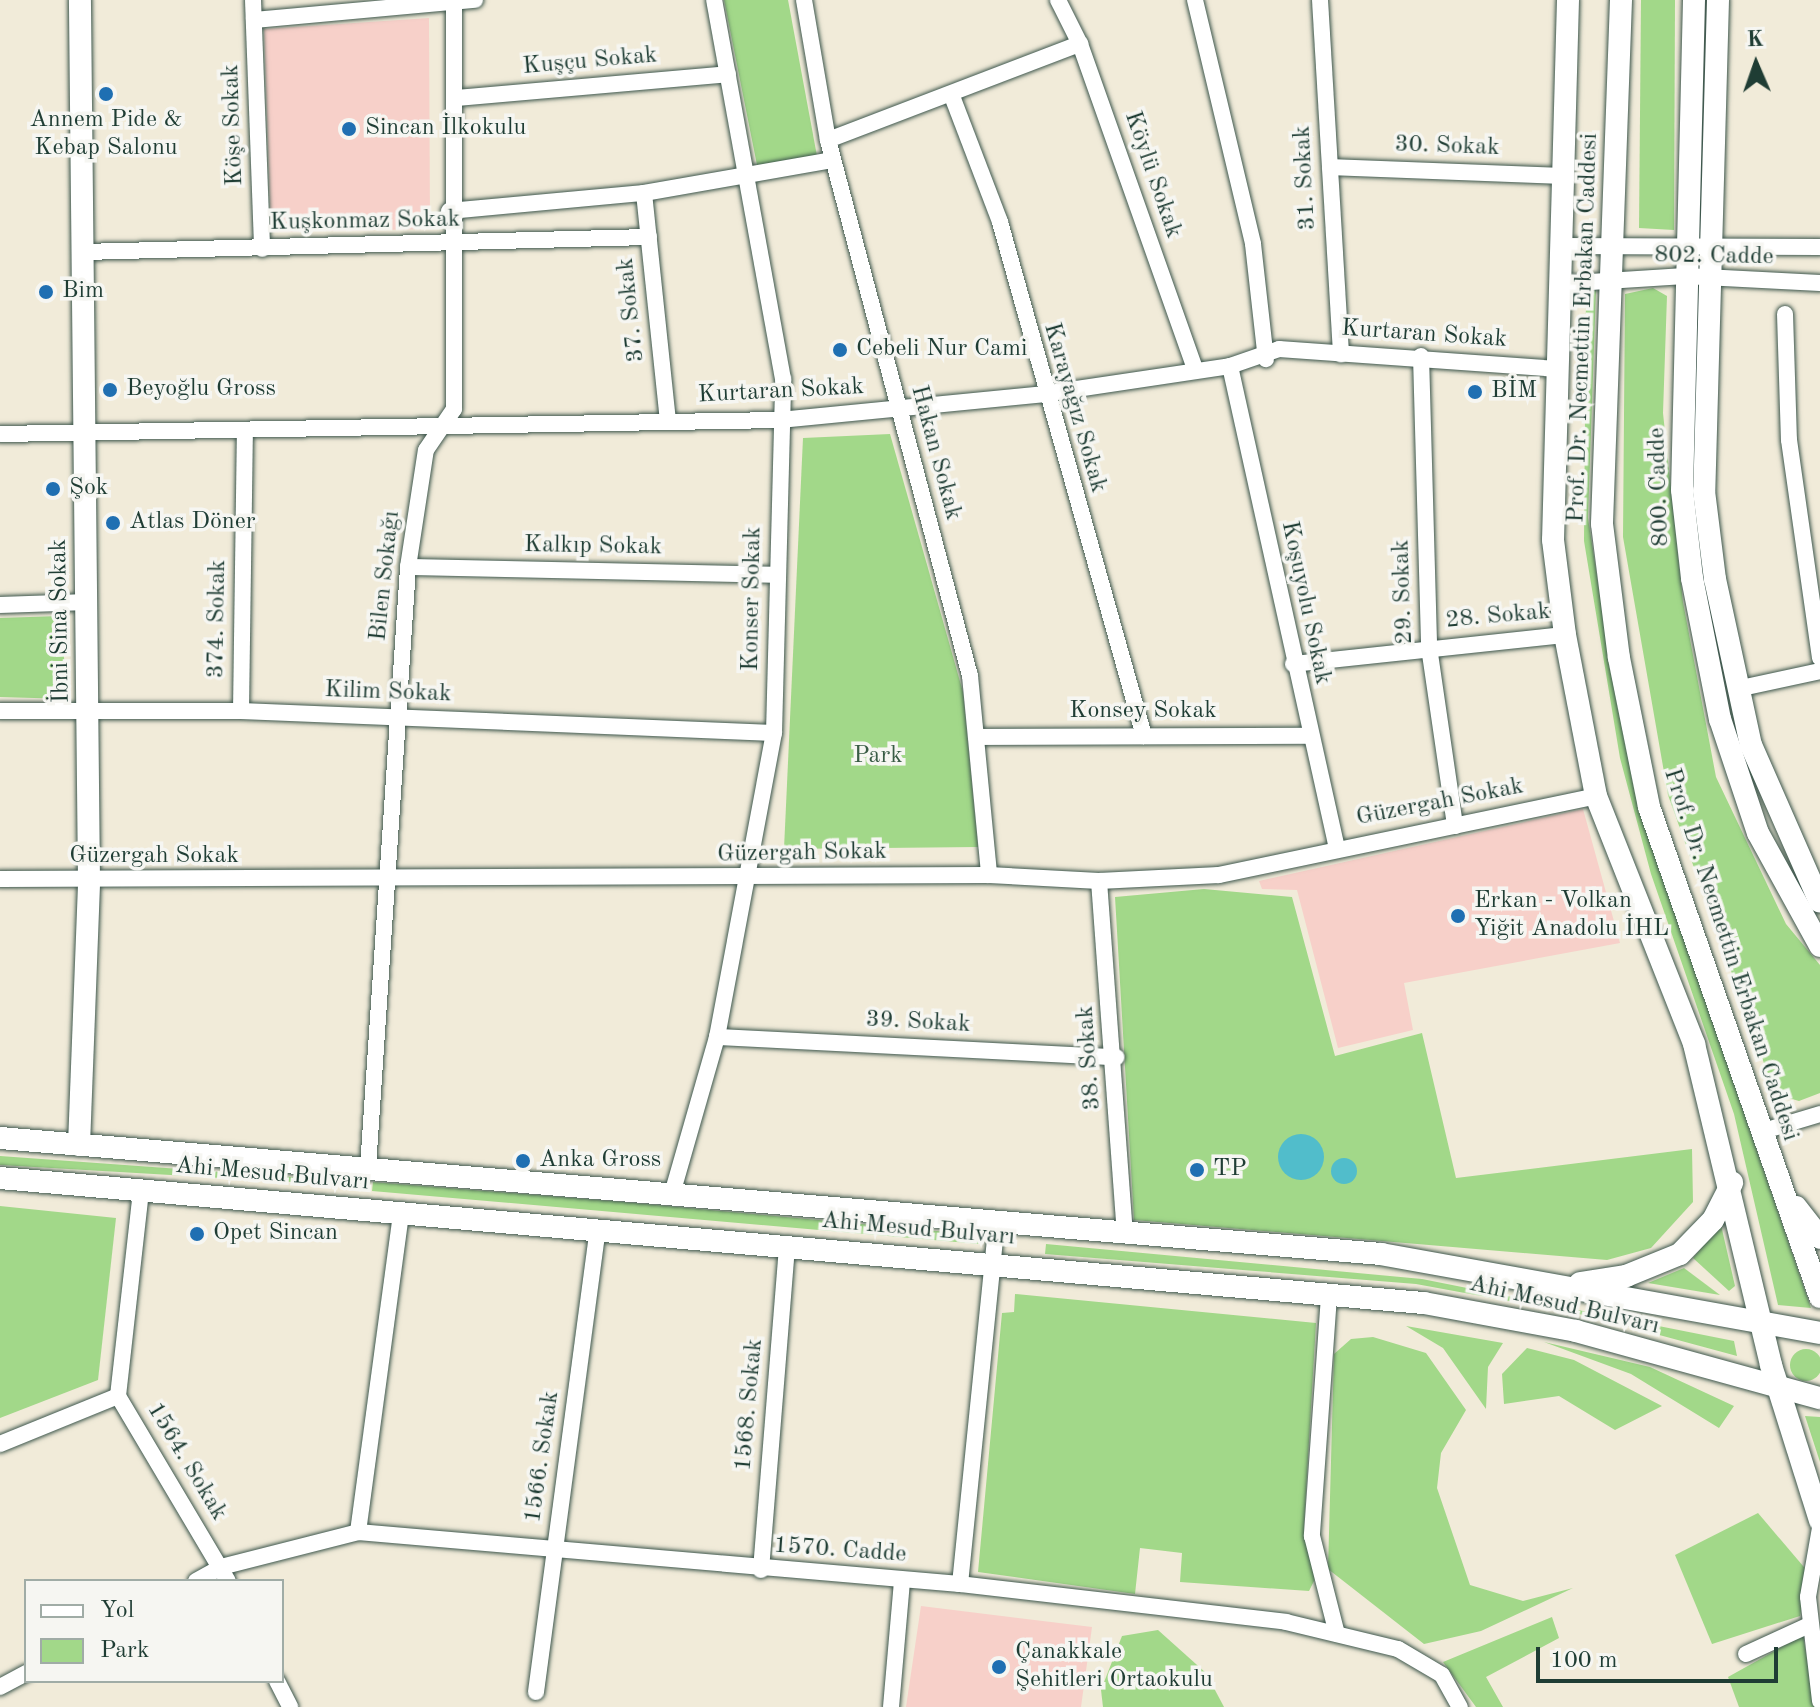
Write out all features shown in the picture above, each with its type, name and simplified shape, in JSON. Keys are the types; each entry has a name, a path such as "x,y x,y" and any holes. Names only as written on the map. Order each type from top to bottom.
{"main road":[{"name":"İbni Sina Sokak","path":"79,1145 89,881 80,0"},
{"name":"Prof. Dr. Necmettin Erbakan Caddesi","path":"1568,0 1553,540 1565,635 1596,796 1694,1044 1732,1183 1778,1391 1820,1520"},
{"name":"Prof. Dr. Necmettin Erbakan Caddesi","path":"1621,0 1602,524 1619,658 1649,807 1820,1297"},
{"name":"800. Cadde","path":"1694,0 1682,490 1720,719 1758,833 1820,946"},
{"name":"800. Cadde","path":"1718,0 1704,491 1737,689 1751,745 1820,902"},
{"name":"Ahi Mesud Bulvarı","path":"0,1138 1381,1254 1820,1333"},
{"name":"Ahi Mesud Bulvarı","path":"0,1178 994,1263 1329,1296 1536,1322 1778,1391 1820,1398"},
{"path":"1563,1285 1626,1276 1680,1254 1713,1220 1732,1183"},
{"path":"1781,1186 1820,1238"}],"street":[{"name":"Köşe Sokak","path":"253,0 262,249"},
{"path":"254,20 475,0"},
{"name":"Konser Sokak","path":"672,1194 717,1037 751,879 774,733 783,379 751,179 714,0"},
{"name":"Hakan Sokak","path":"804,0 828,140 970,676 989,875"},
{"name":"Köylü Sokak","path":"1058,0 1080,44 1195,369"},
{"path":"1195,0 1253,244 1266,359"},
{"name":"31. Sokak","path":"1320,0 1341,354"},
{"path":"450,421 449,211 456,98 454,2"},
{"path":"828,140 952,96 1080,44"},
{"name":"Kuşçu Sokak","path":"456,98 728,74"},
{"name":"Karayağız Sokak","path":"952,96 1000,222 1043,394 1144,736"},
{"path":"449,211 644,193 751,179 833,160"},
{"name":"30. Sokak","path":"1330,167 1562,176"},
{"name":"37. Sokak","path":"644,193 668,422"},
{"name":"Kuşkonmaz Sokak","path":"83,252 449,245 649,237"},
{"name":"802. Cadde","path":"1560,246 1686,246 1713,243 1820,247"},
{"name":"802. Cadde","path":"1559,284 1609,284 1685,276 1820,283"},
{"path":"1785,314 1789,440 1820,658"},
{"name":"Kurtaran Sokak","path":"0,434 245,431 450,421 780,420 1043,394 1230,366 1266,359 1279,349 1421,356 1557,369"},
{"name":"29. Sokak","path":"1421,356 1429,647 1455,826"},
{"name":"Koşuyolu Sokak","path":"1230,366 1293,664 1337,848"},
{"name":"Bilen Sokağı","path":"368,1168 408,567 426,450 450,421"},
{"name":"374. Sokak","path":"241,711 245,431"},
{"name":"Kalkıp Sokak","path":"408,567 777,575"},
{"path":"0,605 87,602"},
{"name":"28. Sokak","path":"1293,664 1429,647 1565,635"},
{"path":"1737,689 1820,671"},
{"name":"Kilim Sokak","path":"0,711 88,716 241,711 774,733"},
{"name":"Konsey Sokak","path":"976,737 1310,736"},
{"name":"Güzergah Sokak","path":"0,879 386,883 989,875 1099,881 1219,875 1596,796"},
{"name":"38. Sokak","path":"1099,881 1116,1057 1125,1233"},
{"name":"39. Sokak","path":"717,1037 1116,1057"},
{"path":"1760,1132 1820,1114"},
{"path":"118,1396 141,1190"},
{"path":"358,1532 401,1212"},
{"path":"960,1584 997,1222"},
{"name":"1566. Sokak","path":"536,1692 598,1229"},
{"name":"1568. Sokak","path":"761,1570 787,1245"},
{"path":"1329,1296 1312,1536 1337,1634"},
{"name":"1564. Sokak","path":"0,1444 118,1396 224,1574"},
{"path":"1820,1528 1809,1625 1820,1701"},
{"name":"1570. Cadde","path":"204,1579 358,1532 555,1547 761,1570 960,1584 1337,1634 1398,1649 1432,1669 1460,1707"},
{"path":"891,1707 902,1580"},
{"path":"1746,1654 1809,1625"},
{"path":"0,1687 24,1674"},
{"path":"278,1683 290,1707"}],"shaded area":[{"name":"Sincan İlkokulu","path":"429,18 430,229 271,232 264,29"},
{"name":"Erkan - Volkan Yiğit Anadolu İHL","path":"1583,809 1620,943 1404,983 1413,1030 1338,1048 1297,890 1262,889 1259,881"},
{"name":"Çanakkale Şehitleri Ortaokulu","path":"921,1606 1092,1627 1081,1707 906,1707"}],"green space":[{"path":"724,0 788,0 817,156 757,165"},
{"path":"1641,0 1675,0 1674,230 1639,228"},
{"path":"1653,288 1667,296 1663,413 1683,602 1716,777 1786,924 1820,965 1820,1093 1799,1101 1775,1094 1668,795 1623,537 1625,294"},
{"path":"1586,290 1596,290 1588,518 1615,693 1647,830 1811,1308 1778,1305 1734,1114 1651,874 1620,758 1584,541"},
{"name":"Park","path":"890,434 963,692 978,847 784,849 803,438"},
{"path":"60,616 68,699 0,697 0,618"},
{"path":"1204,889 1292,897 1335,1056 1422,1033 1456,1178 1692,1149 1693,1202 1651,1248 1607,1260 1134,1220 1115,897"},
{"path":"0,1156 360,1182 361,1186 0,1165"},
{"path":"373,1182 980,1235 979,1244 372,1191"},
{"path":"0,1206 116,1218 98,1380 0,1418"},
{"path":"1721,1225 1735,1286 1729,1291 1693,1258"},
{"path":"1046,1244 1422,1279 1734,1341 1737,1356 1589,1316 1416,1284 1045,1254"},
{"path":"1684,1268 1720,1295 1648,1283"},
{"path":"1015,1294 1316,1323 1304,1526 1315,1579 1309,1591 1180,1582 1182,1553 1140,1548 1135,1594 978,1572 1002,1313 1014,1312"},
{"path":"1406,1326 1503,1343 1488,1367 1486,1409 1443,1348"},
{"path":"1373,1337 1426,1353 1466,1410 1441,1453 1437,1488 1470,1585 1523,1601 1573,1588 1481,1631 1424,1644 1328,1569 1334,1354 1351,1339"},
{"path":"1544,1342 1650,1367 1734,1406 1719,1428 1631,1374"},
{"path":"1527,1348 1574,1360 1662,1406 1615,1430 1559,1396 1504,1404 1502,1374"},
{"path":"1806,1349 1821,1359 1821,1371 1817,1376 1806,1381 1795,1376 1790,1365 1795,1354"},
{"path":"1805,1416 1820,1417 1820,1462"},
{"path":"1758,1513 1809,1573 1800,1616 1712,1644 1675,1555"},
{"path":"1552,1617 1559,1638 1486,1677 1503,1707 1476,1707 1443,1662"},
{"path":"1158,1630 1206,1673 1224,1707 1103,1707 1101,1690 1122,1636"},
{"path":"1803,1635 1815,1707 1739,1707 1728,1677"}],"water":[{"path":"1301,1134 1317,1141 1324,1157 1317,1173 1301,1180 1285,1173 1278,1157 1285,1141"},
{"path":"1344,1158 1354,1161 1357,1171 1354,1181 1344,1184 1334,1181 1331,1171 1334,1161"}],"place":[{"name":"Annem Pide & Kebap Salonu","path":"106,94"},
{"name":"Sincan İlkokulu","path":"349,129"},
{"name":"Bim","path":"46,292"},
{"name":"Cebeli Nur Cami","path":"840,350"},
{"name":"Beyoğlu Gross","path":"110,390"},
{"name":"BİM","path":"1475,392"},
{"name":"Şok","path":"53,489"},
{"name":"Atlas Döner","path":"113,523"},
{"name":"Erkan - Volkan Yiğit Anadolu İHL","path":"1458,916"},
{"name":"Anka Gross","path":"523,1161"},
{"name":"TP","path":"1197,1170"},
{"name":"Opet Sincan","path":"197,1234"},
{"name":"Çanakkale Şehitleri Ortaokulu","path":"999,1667"}]}
